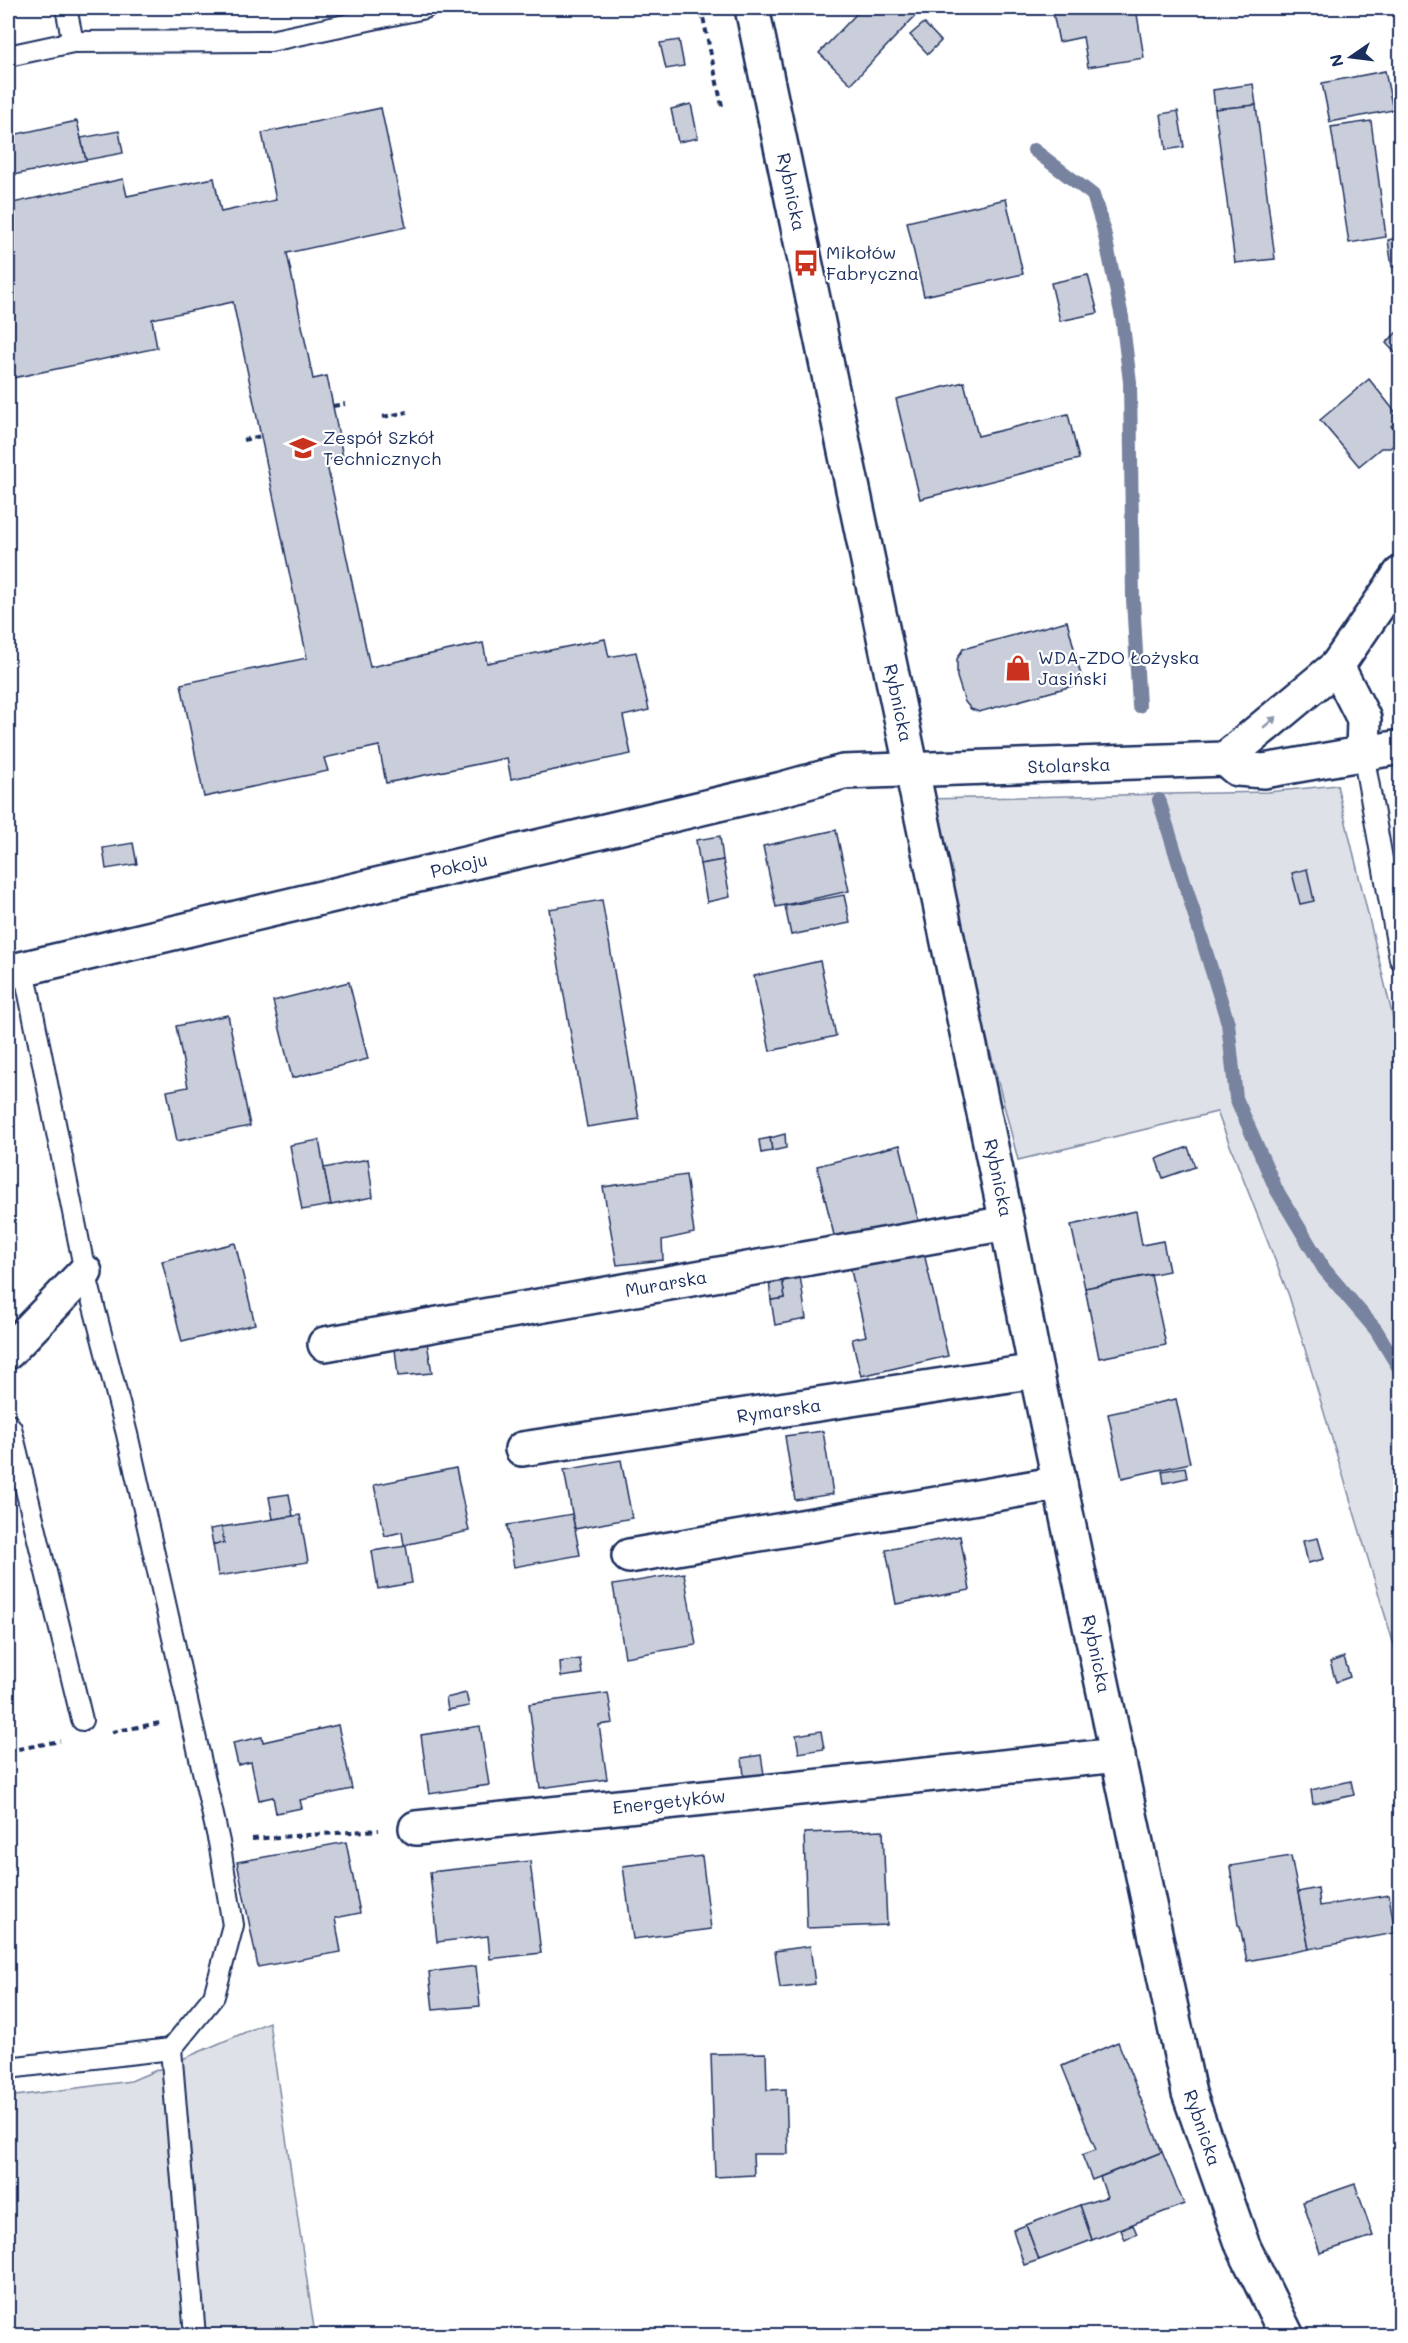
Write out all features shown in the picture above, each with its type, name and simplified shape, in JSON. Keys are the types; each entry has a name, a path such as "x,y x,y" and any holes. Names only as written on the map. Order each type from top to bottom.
{"street":[{"name":"Rybnicka","path":"752,8 1189,2093 1243,2246 1287,2336"},
{"path":"1225,759 1337,666 1401,574"},
{"path":"1337,666 1364,719 1363,753"},
{"name":"Stolarska","path":"912,771 1225,759 1236,769 1264,771 1401,747"},
{"name":"Pokoju","path":"16,970 782,789 843,772 912,771"},
{"name":"Murarska","path":"325,1344 1007,1223"},
{"path":"8,1352 85,1272"},
{"name":"Rymarska","path":"522,1449 1036,1371"},
{"path":"629,1556 1060,1483"},
{"name":"Energetyków","path":"416,1828 1118,1755"}],"lane":[{"path":"66,8 73,42"},
{"path":"8,56 73,42 270,41 425,8"},
{"path":"1363,753 1401,959"},
{"path":"16,970 85,1272 127,1434 219,1842 233,1925 214,1996 171,2049 195,2336"},
{"path":"8,1424 14,1439 82,1720"},
{"path":"8,2068 171,2049"}],"path":[{"path":"701,8 722,106"},
{"path":"333,406 345,404"},
{"path":"383,417 406,412"},
{"path":"243,440 261,436"},
{"path":"340,440 353,437"},
{"path":"219,1842 416,1828"}],"shaded area":[{"path":"1337,785 1400,1047 1400,1665 1289,1296 1217,1112 1018,1160 926,799 1268,792"},
{"path":"269,2022 315,2335 8,2335 8,2097 131,2081"}],"building":[{"path":"862,8 912,8 918,13 851,84 819,53"},
{"path":"1052,8 1136,8 1144,58 1088,67 1083,37 1059,42"},
{"path":"1394,8 1400,8 1400,27 1398,27"},
{"path":"924,23 941,41 928,54 910,35"},
{"path":"679,40 684,66 666,69 660,43"},
{"path":"1385,71 1393,110 1330,122 1322,83"},
{"path":"1253,84 1256,105 1215,109 1213,90"},
{"path":"691,104 698,138 678,142 671,109"},
{"path":"1256,105 1275,259 1235,263 1215,109"},
{"name":"Zespół Szkół Technicznych","path":"381,108 406,227 287,253 313,379 327,376 343,457 326,460 370,667 483,643 487,663 605,639 609,657 636,652 649,710 623,716 631,754 511,779 507,758 386,783 379,746 324,758 328,771 204,797 181,684 307,658 233,302 152,319 157,348 8,379 8,204 123,179 127,196 214,178 221,212 276,200 262,133"},
{"path":"1178,111 1184,147 1166,150 1161,114"},
{"path":"77,121 86,160 8,176 8,136"},
{"path":"1371,121 1386,237 1349,243 1331,127"},
{"path":"119,131 123,153 86,160 81,138"},
{"path":"1006,199 1023,274 924,296 907,222"},
{"path":"1400,237 1400,266 1392,267 1388,240"},
{"path":"1088,275 1098,313 1060,321 1051,283"},
{"path":"1400,329 1400,358 1386,343"},
{"path":"1369,379 1400,418 1391,426 1397,432 1397,442 1390,448 1381,448 1359,466 1320,420"},
{"path":"964,382 978,436 1068,414 1079,459 920,499 896,399"},
{"name":"WDA-ZDO Łożyska Jasiński","path":"1067,621 1083,683 979,712 971,709 965,702 957,677 957,659 963,649"},
{"path":"836,830 849,891 776,907 763,846"},
{"path":"720,836 723,860 700,864 696,840"},
{"path":"133,843 137,864 106,869 103,848"},
{"path":"723,860 730,897 707,902 700,864"},
{"path":"1307,869 1314,901 1300,904 1292,873"},
{"path":"844,895 850,923 791,935 785,906"},
{"path":"602,900 639,1119 587,1127 549,909"},
{"path":"820,961 836,1036 770,1051 754,976"},
{"path":"349,982 368,1059 292,1078 273,1001"},
{"path":"228,1015 250,1126 177,1141 167,1091 188,1087 176,1026"},
{"path":"785,1134 786,1148 772,1151 770,1138"},
{"path":"770,1138 772,1151 761,1153 759,1140"},
{"path":"319,1140 331,1205 302,1210 290,1145"},
{"path":"900,1145 919,1223 836,1243 817,1166"},
{"path":"1188,1147 1195,1167 1163,1178 1156,1159"},
{"path":"368,1159 373,1197 331,1205 324,1168"},
{"path":"686,1175 694,1233 662,1240 663,1260 617,1265 603,1187"},
{"path":"1136,1211 1142,1245 1163,1241 1169,1271 1085,1288 1071,1225"},
{"path":"235,1243 255,1324 182,1342 162,1261"},
{"path":"923,1249 948,1356 861,1376 852,1339 866,1336 850,1266"},
{"path":"800,1275 806,1319 775,1325 771,1300 785,1298 782,1278"},
{"path":"1151,1275 1166,1345 1099,1358 1085,1288"},
{"path":"782,1278 785,1298 771,1300 769,1280"},
{"path":"426,1336 432,1373 398,1376 394,1340"},
{"path":"1176,1399 1190,1463 1122,1478 1108,1414"},
{"path":"823,1431 833,1494 795,1500 785,1436"},
{"path":"621,1460 632,1518 575,1529 564,1470"},
{"path":"1185,1467 1187,1478 1164,1483 1162,1471"},
{"path":"456,1468 469,1531 404,1545 402,1532 385,1536 374,1485"},
{"path":"289,1494 293,1516 273,1519 269,1497"},
{"path":"572,1514 580,1555 514,1567 507,1525"},
{"path":"300,1515 308,1562 218,1576 213,1544 224,1543 222,1527"},
{"path":"222,1527 224,1543 213,1544 210,1529"},
{"path":"960,1536 970,1590 896,1604 886,1550"},
{"path":"1318,1538 1324,1559 1308,1563 1303,1541"},
{"path":"406,1546 412,1583 378,1589 372,1551"},
{"path":"684,1573 696,1645 625,1657 613,1585"},
{"path":"1344,1657 1350,1677 1336,1682 1330,1662"},
{"path":"580,1659 582,1674 561,1677 560,1662"},
{"path":"466,1693 469,1706 448,1710 446,1698"},
{"path":"608,1693 613,1723 599,1725 607,1779 540,1788 529,1704"},
{"path":"338,1725 352,1789 300,1800 302,1808 276,1813 273,1797 259,1800 251,1762 238,1765 233,1743 262,1737 263,1742"},
{"path":"480,1726 489,1785 429,1794 421,1735"},
{"path":"821,1731 824,1749 799,1753 796,1735"},
{"path":"761,1755 765,1781 745,1784 742,1758"},
{"path":"1351,1781 1354,1795 1313,1804 1311,1790"},
{"path":"883,1830 887,1925 807,1928 804,1833"},
{"path":"346,1842 360,1913 335,1918 341,1952 258,1967 237,1862"},
{"path":"702,1856 711,1929 633,1939 623,1866"},
{"path":"1291,1856 1309,1949 1247,1961 1238,1925 1230,1866"},
{"path":"530,1861 541,1953 490,1959 488,1936 437,1942 430,1872"},
{"path":"1318,1888 1320,1906 1389,1895 1395,1933 1309,1949 1298,1892"},
{"path":"810,1946 815,1984 780,1988 775,1951"},
{"path":"476,1966 480,2006 433,2010 429,1972"},
{"path":"1118,2042 1162,2152 1092,2180 1082,2155 1096,2150 1062,2066"},
{"path":"766,2053 767,2090 786,2089 788,2154 753,2154 754,2175 715,2177 711,2054"},
{"path":"1162,2152 1184,2204 1092,2240 1080,2205 1107,2197 1100,2177"},
{"path":"1355,2184 1373,2236 1320,2253 1303,2202"},
{"path":"1080,2205 1092,2240 1039,2260 1026,2225"},
{"path":"1026,2225 1039,2260 1024,2265 1013,2230"},
{"path":"1133,2225 1137,2234 1125,2240 1121,2230"}],"waterway":[{"path":"1034,150 1093,195 1103,227 1122,317 1130,382 1133,599 1139,706"},
{"path":"1159,800 1228,1023 1236,1098 1276,1189 1324,1269 1376,1330 1400,1370"}],"place":[{"name":"Mikołów Fabryczna","path":"806,263"},
{"name":"Zespół Szkół Technicznych","path":"303,448"},
{"name":"WDA-ZDO Łożyska Jasiński","path":"1018,668"}]}
